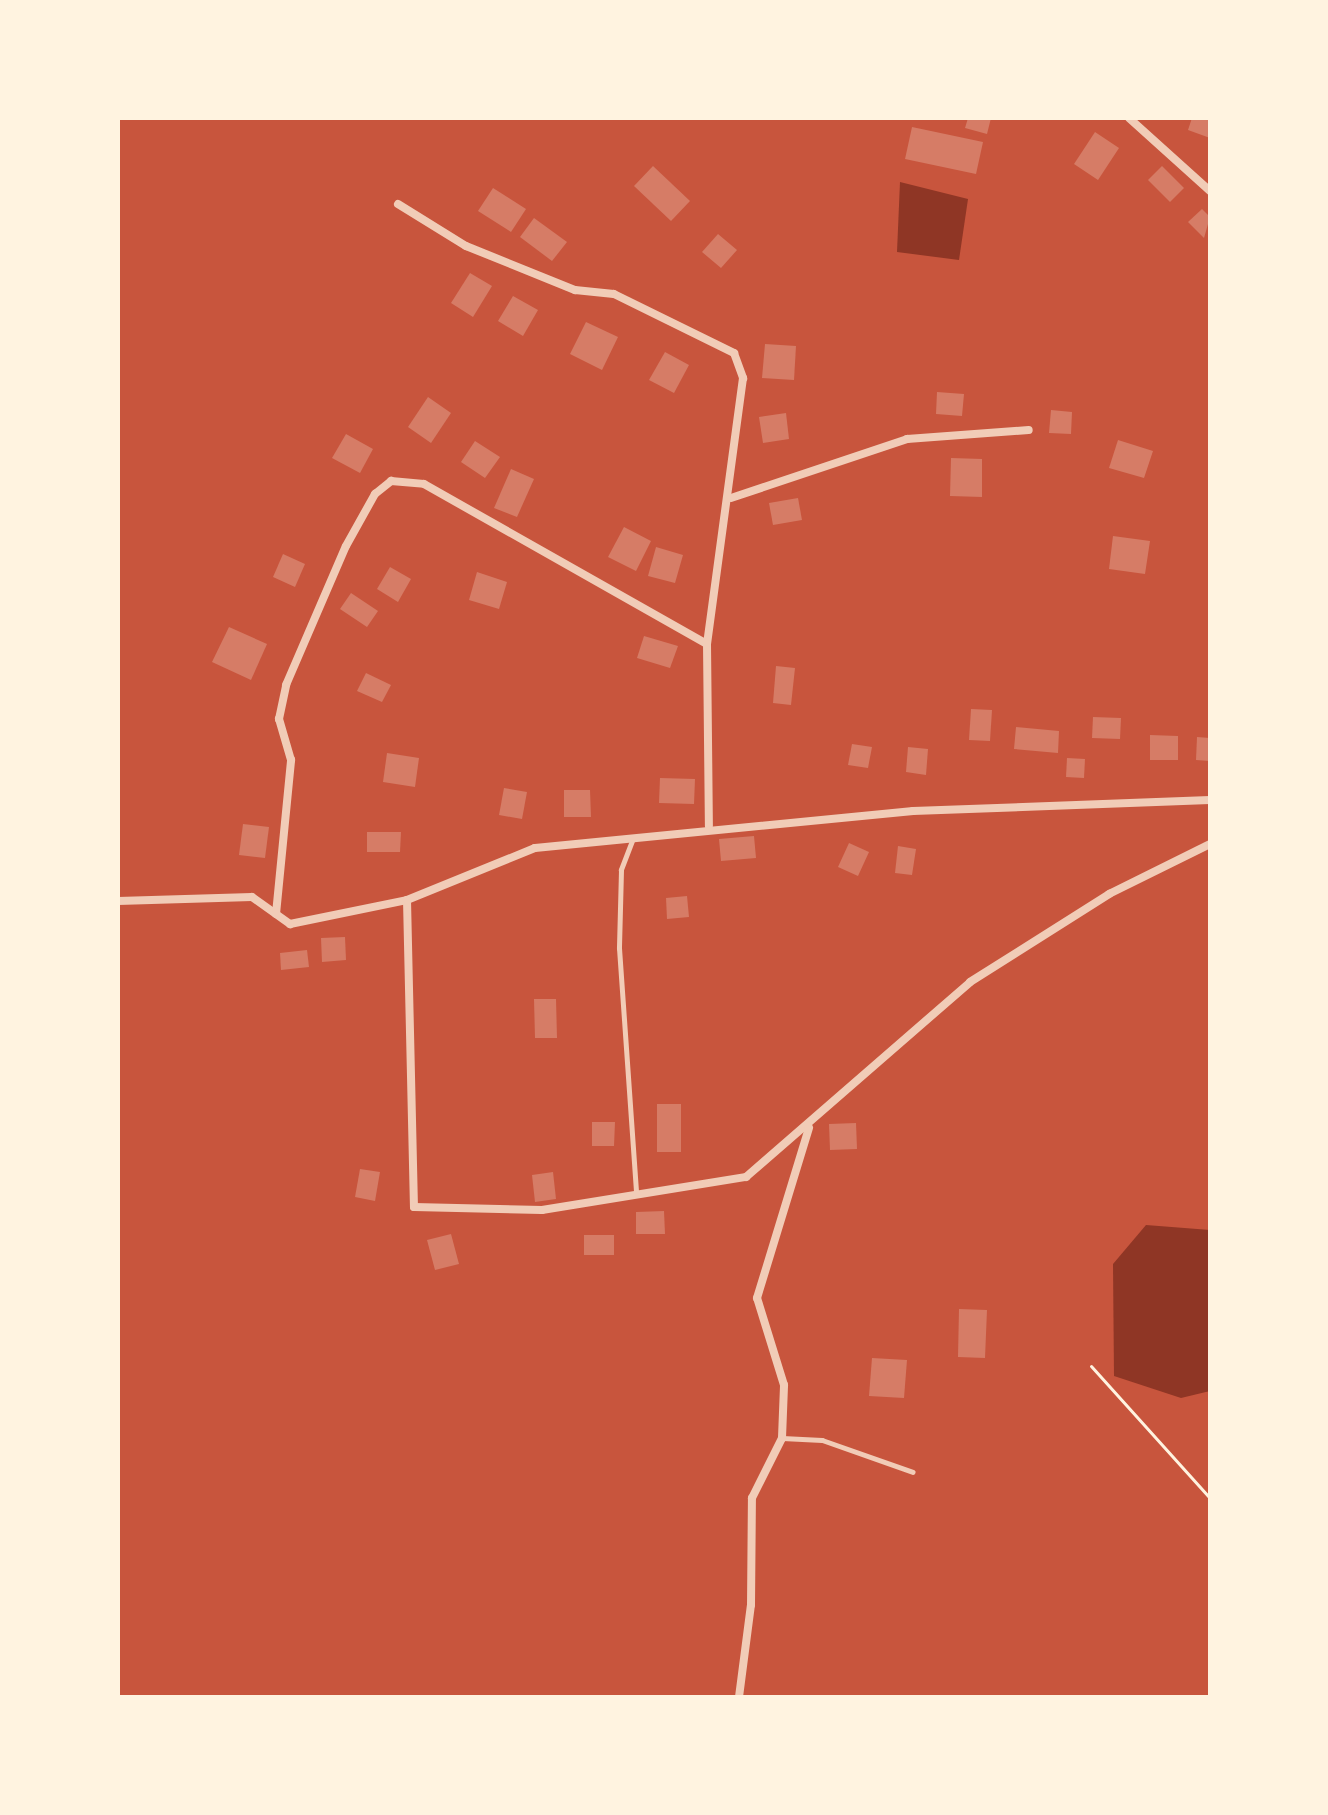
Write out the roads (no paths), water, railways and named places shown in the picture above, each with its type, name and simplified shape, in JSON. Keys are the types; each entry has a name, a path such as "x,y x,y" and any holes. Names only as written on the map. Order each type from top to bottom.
{"street":[{"path":"1129,118 1210,191"},
{"path":"398,204 466,246 575,290 614,294 734,353 743,378 731,498 707,644 709,826"},
{"path":"731,498 907,439 1029,430"},
{"path":"276,914 291,760 279,719 286,685 346,546 391,481 424,484 707,644"},
{"path":"118,901 170,896 252,897 290,924 407,900 535,848 709,826 1210,800"},
{"path":"407,900 414,1207 542,1210 636,1190 746,1177 809,1128 970,982 1109,894 1210,844"},
{"path":"739,1697 751,1605 752,1498 782,1438 784,1385 757,1298 809,1128"}],"lane":[{"path":"634,836 621,870 619,948 636,1190"},
{"path":"782,1438 822,1440 913,1472"}]}
